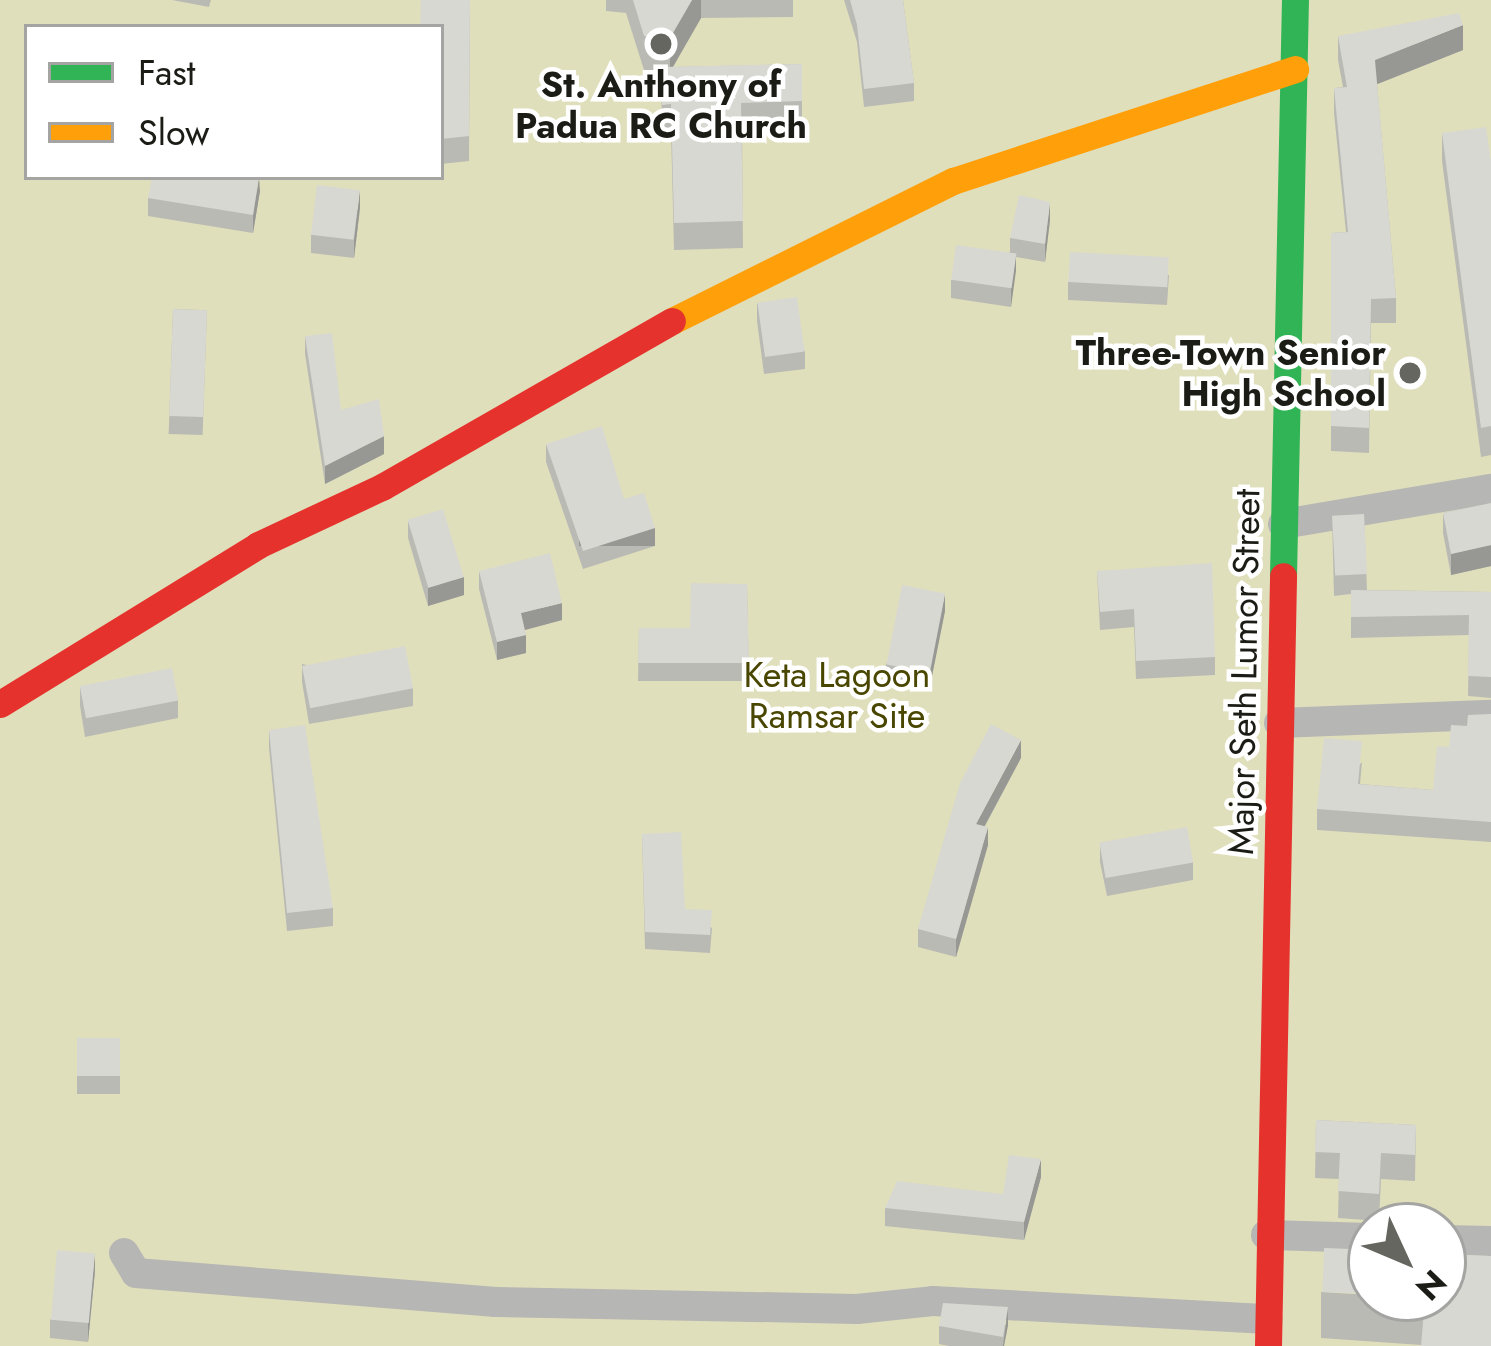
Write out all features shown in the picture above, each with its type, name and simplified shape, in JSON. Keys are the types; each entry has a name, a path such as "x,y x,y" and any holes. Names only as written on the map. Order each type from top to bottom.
{"street":[{"name":"Major Seth Lumor Street","path":"1268,1333 1266,1235 1295,0"},
{"path":"0,704 258,545 382,487 640,337 953,181 1294,69"},
{"path":"1283,524 1491,489"},
{"path":"1279,723 1491,715"},
{"path":"1266,1235 1347,1237"},
{"path":"124,1253 136,1273 496,1302 857,1309 933,1301 1268,1333"}],"green space":[{"name":"Keta Lagoon Ramsar Site","path":"0,0 1491,0 1491,1346 0,1346"}],"building":[{"path":"421,0 470,0 469,136 444,139 444,24 420,24"},
{"path":"633,0 692,0 670,38 644,36"},
{"path":"850,0 903,0 914,83 864,89"},
{"path":"1459,13 1463,25 1375,60 1396,298 1371,299 1369,428 1331,426 1331,233 1348,232 1334,88 1347,87 1338,36"},
{"path":"802,64 802,101 741,103 743,221 674,223 671,104 662,105 661,67"},
{"path":"1486,127 1491,161 1491,426 1481,428 1442,133"},
{"path":"151,180 259,180 253,215 148,198"},
{"path":"317,185 360,190 354,240 311,235"},
{"path":"1019,195 1050,202 1045,244 1010,238"},
{"path":"956,245 1016,253 1012,288 951,280"},
{"path":"1070,252 1169,257 1167,287 1068,282"},
{"path":"797,297 805,351 765,357 757,303"},
{"path":"173,309 207,310 203,417 169,416"},
{"path":"332,333 341,410 379,399 384,436 325,466 305,336"},
{"path":"602,426 624,499 644,493 655,528 583,551 546,444"},
{"path":"1491,503 1491,545 1451,554 1443,513"},
{"path":"443,509 464,577 428,588 408,520"},
{"path":"1364,514 1367,574 1335,576 1332,516"},
{"path":"550,553 562,603 521,613 526,635 497,642 479,571"},
{"path":"1212,563 1215,657 1136,661 1134,609 1100,612 1097,571"},
{"path":"691,583 747,584 749,663 638,663 639,628 690,628"},
{"path":"902,585 945,593 930,673 887,665"},
{"path":"1351,590 1491,592 1491,677 1468,676 1469,615 1351,617"},
{"path":"405,646 413,688 310,708 302,666"},
{"path":"172,668 178,700 86,718 80,686"},
{"path":"1491,714 1491,822 1317,809 1324,738 1362,741 1358,784 1433,790 1437,746 1449,747 1451,725 1467,726 1468,715"},
{"path":"991,724 1021,740 976,824 988,827 956,939 918,929 960,783"},
{"path":"305,725 333,908 287,913 269,730"},
{"path":"1187,827 1193,862 1106,878 1099,842"},
{"path":"681,832 685,909 712,910 710,935 645,932 642,834"},
{"path":"77,1038 120,1038 120,1076 77,1076"},
{"path":"1316,1120 1416,1125 1415,1155 1381,1153 1379,1194 1338,1191 1340,1153 1315,1152"},
{"path":"1009,1155 1041,1159 1024,1222 885,1208 897,1181 1003,1194"},
{"path":"1324,1248 1347,1249 1347,1293 1322,1292"},
{"path":"57,1250 95,1253 89,1323 51,1320"},
{"path":"1467,1255 1491,1256 1491,1346 1421,1346 1423,1322 1467,1322"},
{"path":"943,1303 1008,1307 1003,1337 939,1326"}],"traffic: fast":[{"path":"1283,576 1295,0"}],"traffic: slow":[{"path":"672,321 953,181 1295,69"}],"traffic: jam":[{"path":"0,704 258,545 382,487 672,321"},
{"path":"1268,1346 1283,576"}],"place":[{"name":"St. Anthony of Padua RC Church","path":"661,44"},
{"name":"Three-Town Senior High School","path":"1410,373"}]}
